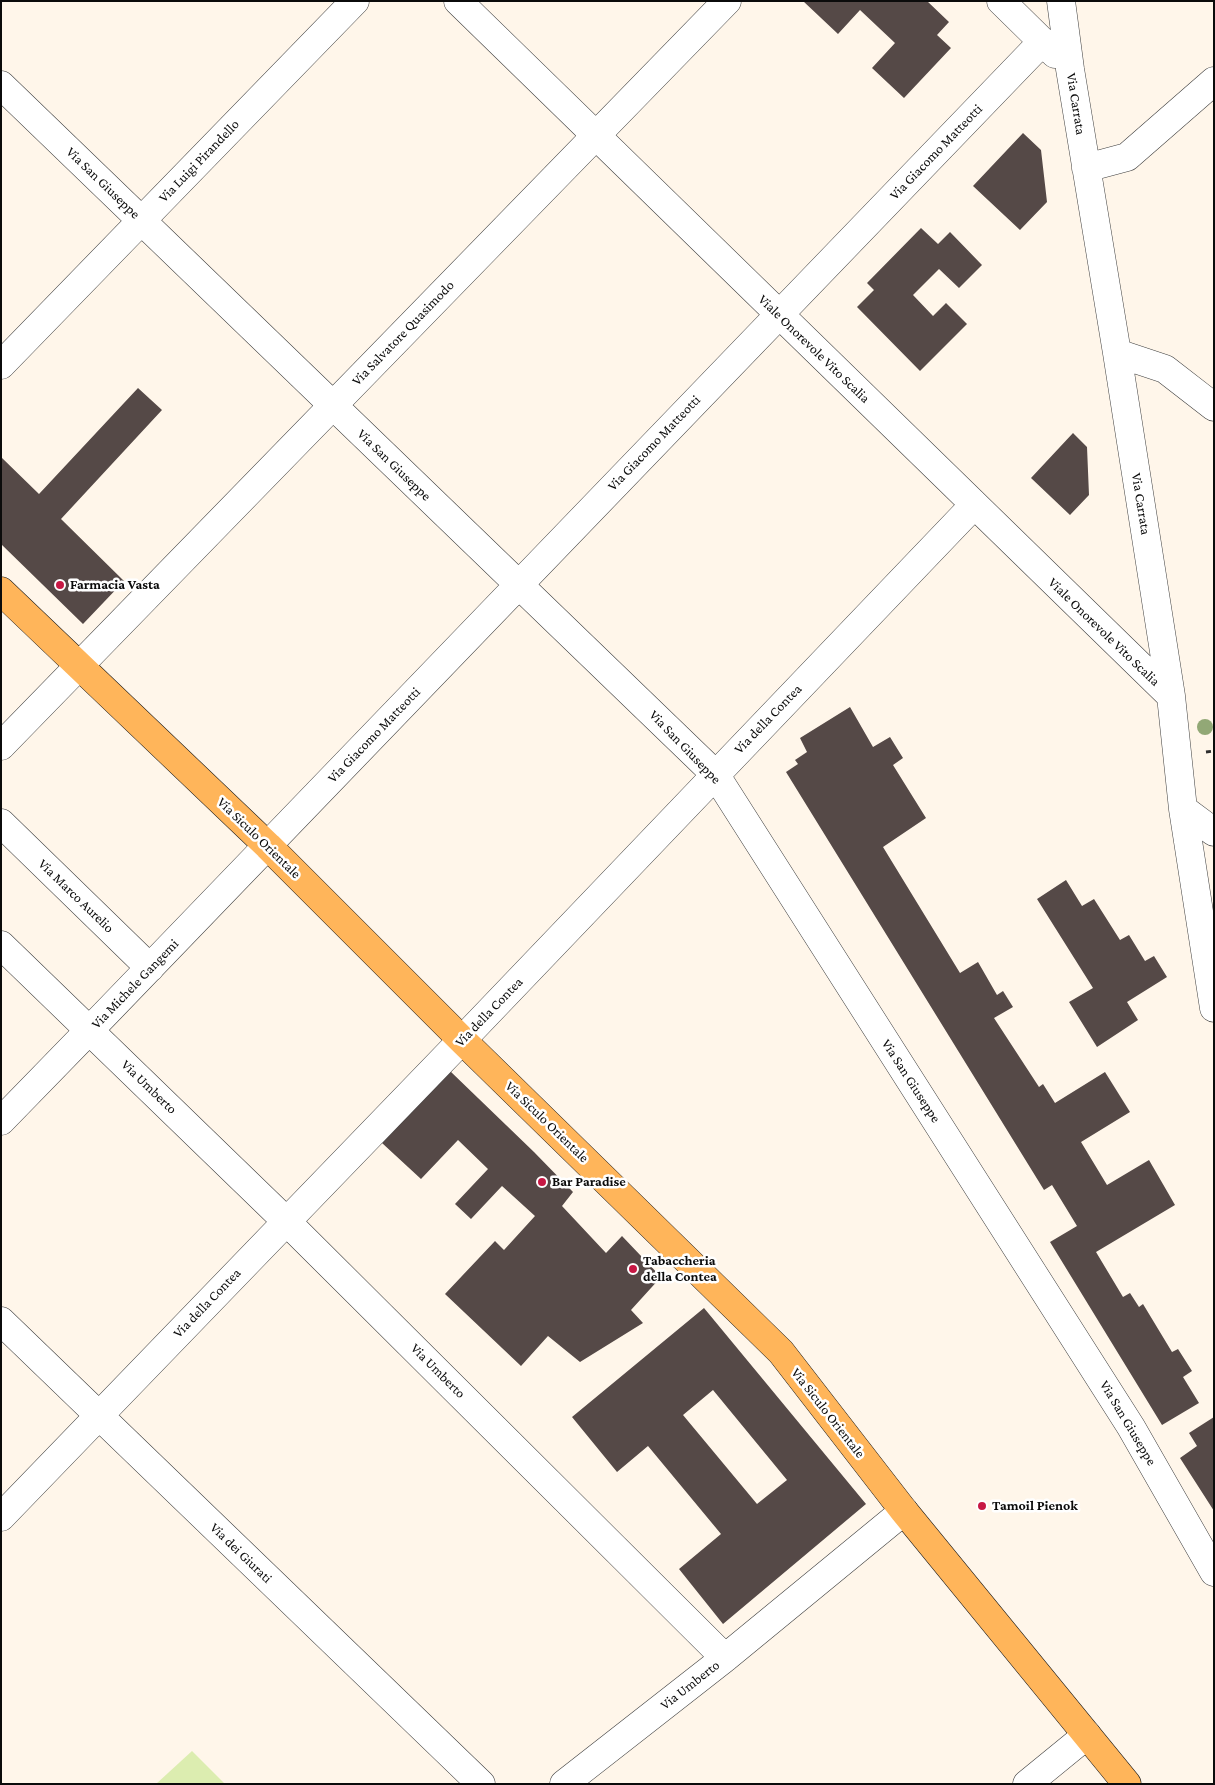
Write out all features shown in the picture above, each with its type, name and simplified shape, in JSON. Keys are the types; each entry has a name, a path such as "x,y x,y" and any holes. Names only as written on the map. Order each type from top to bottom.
{"main road":[{"name":"Via Siculo Orientale","path":"1,591 268,846 462,1040 780,1352 904,1510 1127,1784"}],"street":[{"name":"Via Luigi Pirandello","path":"1,365 355,1"},
{"name":"Viale Onorevole Vito Scalia","path":"458,1 1171,696"},
{"name":"Via Salvatore Quasimodo","path":"1,746 727,1"},
{"path":"1001,1 1070,69"},
{"name":"Via Carrata","path":"1061,1 1070,69 1171,696 1184,809 1214,1008"},
{"name":"Via Giacomo Matteotti","path":"268,846 519,583 1042,42"},
{"path":"1086,168 1127,157 1214,81"},
{"name":"Via San Giuseppe","path":"1,85 715,774 1131,1426 1214,1572"},
{"path":"1117,353 1165,369 1214,407"},
{"name":"Via della Contea","path":"1,1517 462,1040 974,505"},
{"path":"1184,809 1214,832"},
{"name":"Via Marco Aurelio","path":"1,823 150,968"},
{"name":"Via Michele Gangemi","path":"1,1121 268,846"},
{"name":"Via Umberto","path":"1,945 286,1221 724,1658 564,1784"},
{"name":"Via dei Giurati","path":"1,1321 481,1784"},
{"path":"724,1658 904,1510"},
{"path":"1027,1784 1087,1735"}],"green space":[{"path":"192,1751 225,1784 156,1784"}],"building":[{"path":"803,1 927,1 949,22 937,35 951,48 904,98 872,68 895,43 860,10 838,34"},
{"path":"1023,133 1041,150 1047,202 1020,230 973,186"},
{"path":"921,228 938,244 950,232 982,265 959,288 939,269 913,295 933,316 946,303 967,324 920,371 857,307 874,290 867,283"},
{"path":"138,388 162,410 61,519 124,581 83,624 1,544 1,457 39,494"},
{"path":"1073,433 1087,447 1089,495 1070,515 1031,478"},
{"path":"850,707 873,747 890,737 903,758 893,765 926,818 883,847 960,973 978,962 997,995 1003,991 1013,1007 994,1018 1039,1087 1043,1084 1055,1103 1105,1072 1130,1112 1081,1142 1107,1185 1149,1160 1175,1205 1096,1252 1123,1297 1130,1293 1139,1307 1143,1304 1172,1352 1178,1349 1192,1371 1183,1377 1199,1403 1162,1425 1050,1242 1077,1226 1052,1185 1044,1190 786,772 798,764 795,760 807,752 800,738"},
{"path":"1066,880 1082,906 1094,899 1120,940 1129,935 1145,961 1154,956 1167,977 1127,1002 1138,1020 1097,1047 1069,1002 1093,988 1037,899"},
{"path":"450,1071 573,1192 562,1206 606,1253 622,1236 661,1277 631,1310 643,1323 580,1362 548,1336 521,1366 445,1294 495,1241 504,1250 535,1216 502,1186 471,1219 455,1204 488,1169 458,1140 421,1179 382,1143"},
{"path":"704,1308 866,1504 723,1624 679,1569 721,1534 648,1446 617,1472 572,1417","holes":["713,1390 787,1480 757,1504 683,1415"]},
{"path":"1214,1417 1214,1511 1180,1458 1197,1446 1189,1433"}],"place":[{"name":"Farmacia Vasta","path":"60,585"},
{"name":"Bar Paradise","path":"542,1182"},
{"name":"Tabaccheria della Contea","path":"633,1269"},
{"name":"Tamoil Pienok","path":"982,1506"}]}
